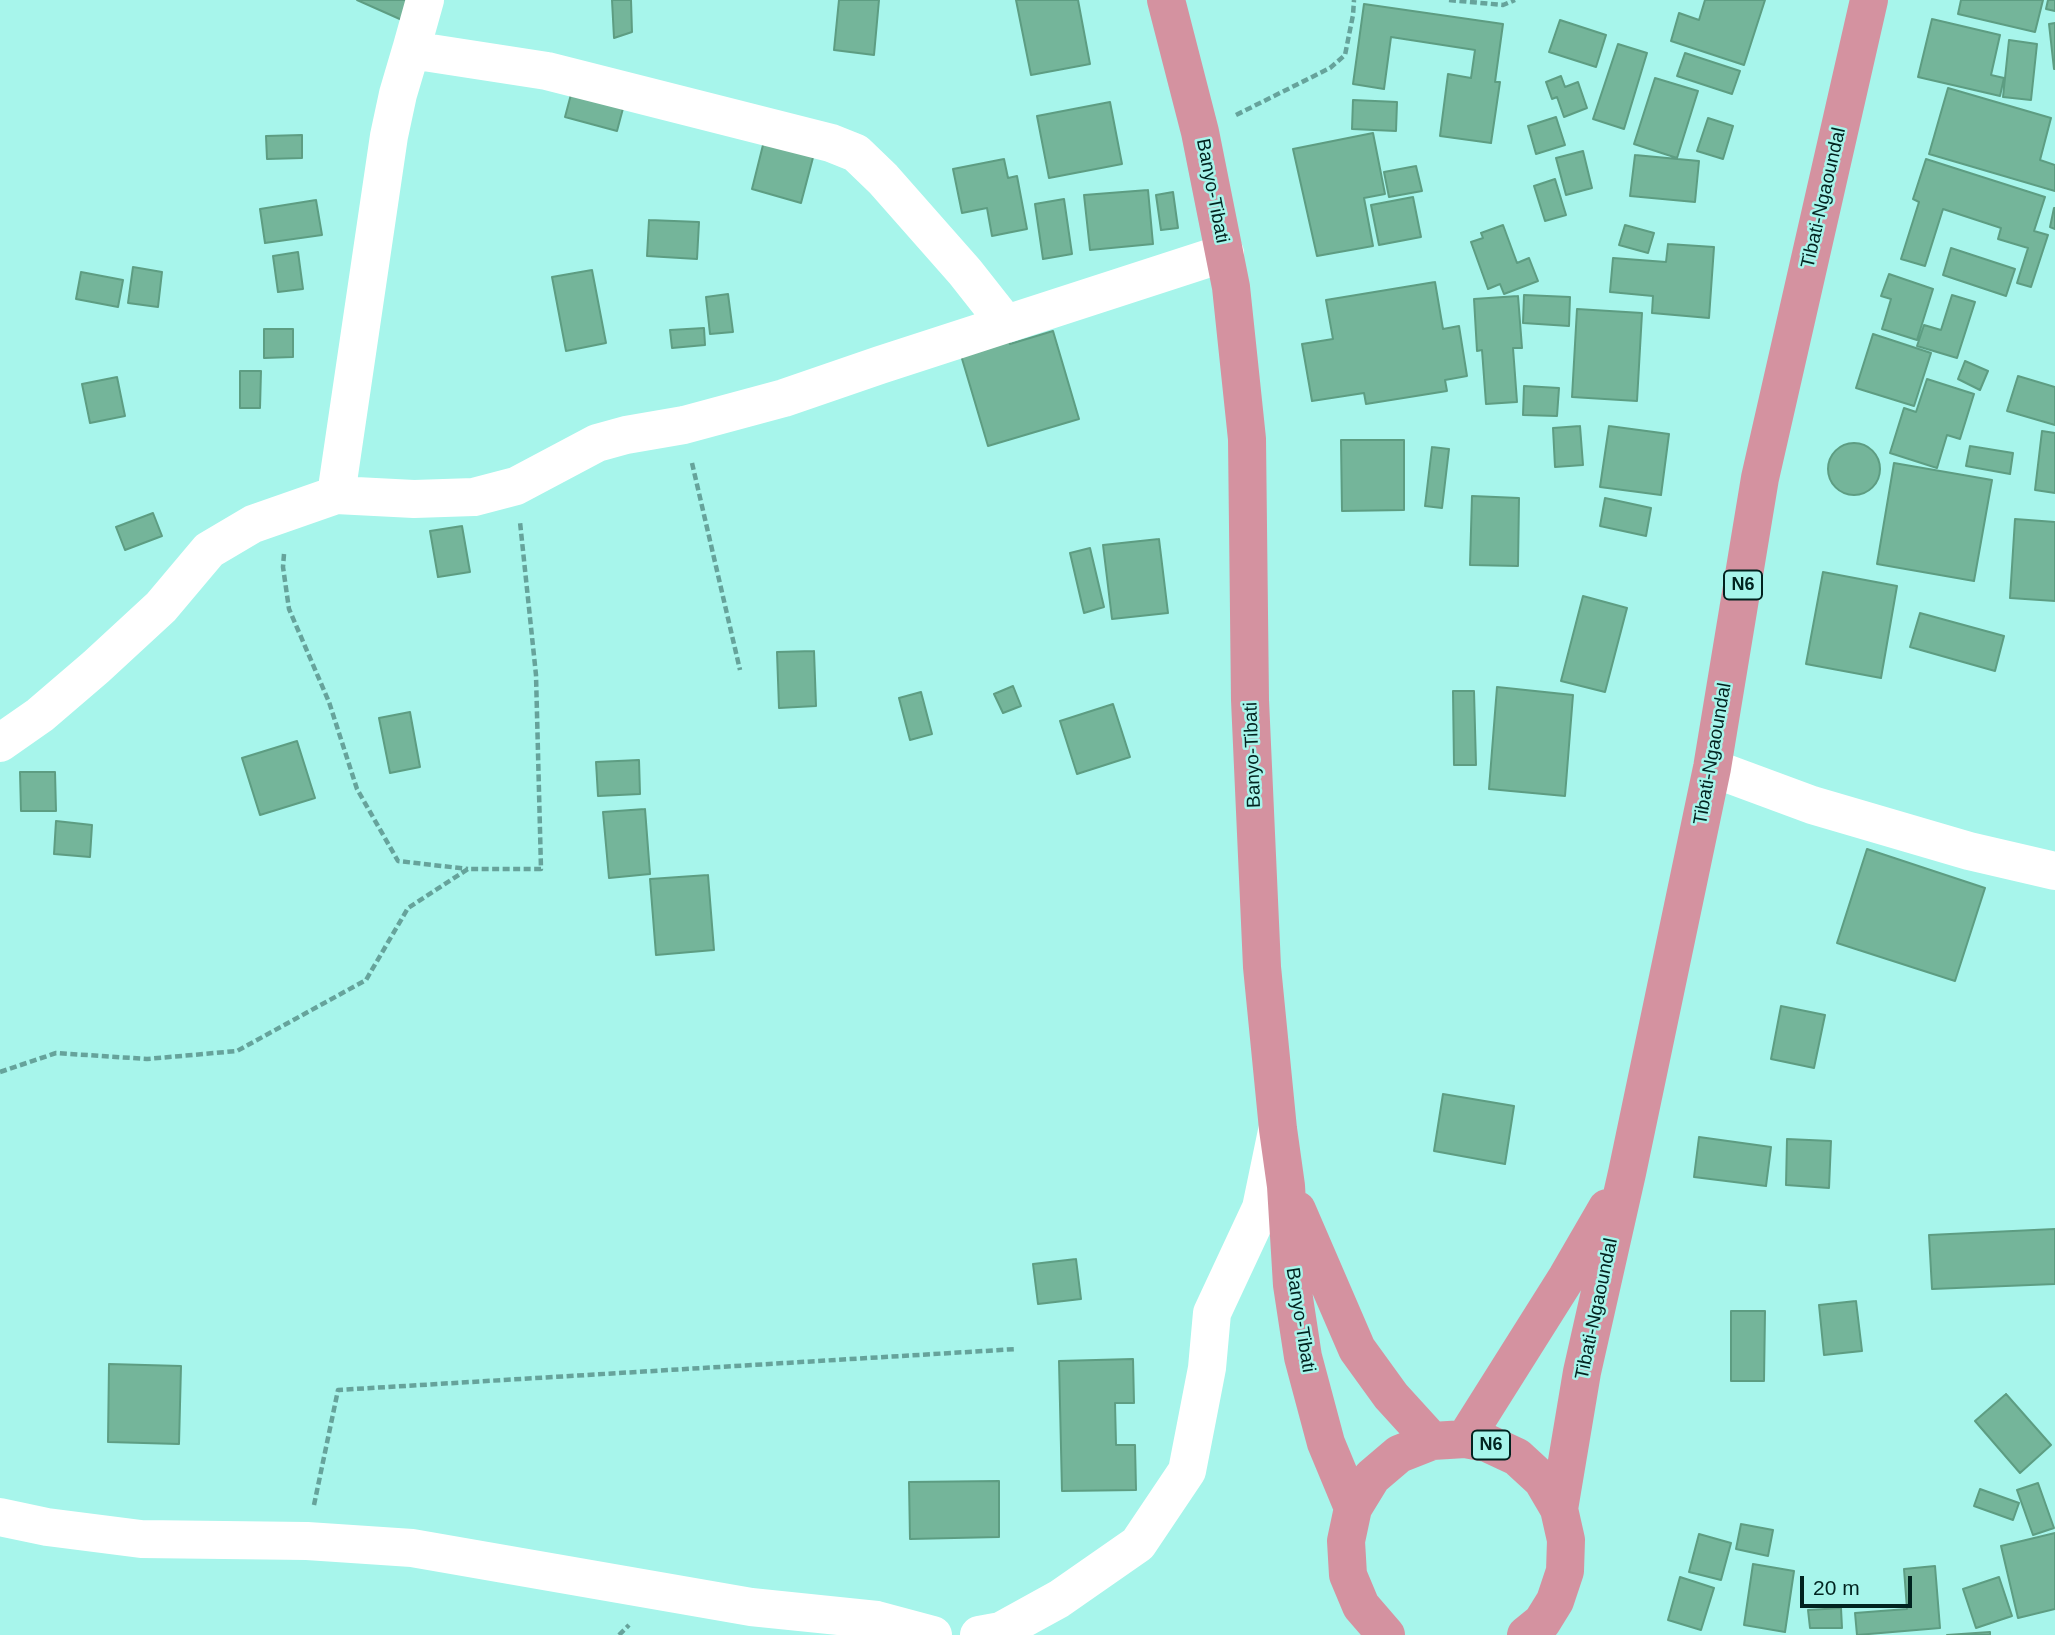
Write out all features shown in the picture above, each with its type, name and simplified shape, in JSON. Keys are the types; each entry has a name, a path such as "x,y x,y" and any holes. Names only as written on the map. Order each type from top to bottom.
{"highway":[{"name":"Banyo-Tibati","path":"1167,0 1200,132 1225,253 1247,439 1250,701 1262,967 1286,1186 1292,1285 1303,1357 1326,1443 1353,1508"},
{"name":"Tibati-Ngaoundal","path":"1559,1509 1582,1372 1627,1173 1712,768 1760,478 1869,0"},
{"path":"1385,1635 1368,1621 1348,1575 1346,1541 1353,1508 1372,1477 1399,1454 1449,1440 1567,1277 1627,1173"},
{"path":"1286,1186 1357,1349 1391,1396 1449,1440"},
{"name":"N6","path":"1449,1440 1487,1443 1517,1457 1542,1480 1559,1509 1566,1540 1565,1571 1555,1601 1535,1631"}],"street":[{"path":"336,495 389,136 425,0"},
{"path":"411,50 547,71 831,143 856,153 892,189 965,272 1006,324"},
{"path":"0,743 40,715 161,607 209,550 253,524 336,495 414,499 474,497 516,486 597,443 684,425 784,398 1225,253"},
{"path":"1712,768 1812,805 1969,851 2055,871"},
{"path":"979,1635 1001,1631 1059,1599 1138,1544 1187,1471 1207,1368 1212,1313 1261,1208 1278,1129"},
{"path":"0,1517 47,1527 141,1539 307,1541 412,1548 751,1607 877,1620 933,1635"}],"path":[{"path":"1200,132 1330,68 1345,55 1354,0"},
{"path":"1449,0 1503,5 1516,0"},
{"path":"684,425 740,670"},
{"path":"288,512 283,567 289,609 330,702 358,789 398,861 468,869 541,869 536,675 516,486"},
{"path":"0,1072 56,1053 147,1059 237,1051 366,980 408,908 468,869"},
{"path":"307,1541 338,1390 1017,1349"}],"building":[{"path":"357,0 412,0 402,20"},
{"path":"612,0 631,0 632,32 614,38"},
{"path":"839,0 879,0 874,55 834,50"},
{"path":"1016,0 1078,0 1090,64 1031,75"},
{"path":"1705,0 1765,0 1744,65 1671,41 1679,13 1699,20"},
{"path":"1961,0 2043,0 2035,32 1958,14"},
{"path":"2048,0 2055,0 2055,11 2046,9"},
{"path":"1364,4 1503,24 1495,82 1500,82 1491,143 1440,136 1448,74 1471,78 1475,50 1391,37 1384,89 1353,84"},
{"path":"1932,19 2000,35 1991,75 2004,78 2000,96 1918,77"},
{"path":"1560,20 1606,35 1596,67 1549,52"},
{"path":"2055,23 2055,69 2054,69 2049,24"},
{"path":"2009,40 2037,44 2031,100 2003,97"},
{"path":"1618,44 1647,53 1624,129 1593,119"},
{"path":"1685,53 1740,71 1732,94 1677,76"},
{"path":"1561,76 1565,87 1578,82 1587,108 1564,117 1557,97 1552,99 1546,82"},
{"path":"1655,78 1698,91 1677,158 1634,144"},
{"path":"574,83 626,97 617,131 565,117"},
{"path":"1948,88 2051,118 2040,160 2055,165 2055,191 1929,154"},
{"path":"1353,100 1397,102 1396,131 1352,129"},
{"path":"1110,102 1122,164 1049,178 1037,116"},
{"path":"1556,117 1565,145 1536,154 1528,126"},
{"path":"1708,118 1733,126 1723,159 1697,151"},
{"path":"1373,133 1385,194 1364,198 1373,246 1317,256 1293,149"},
{"path":"302,135 302,158 267,159 266,136"},
{"path":"765,137 815,150 801,203 752,189"},
{"path":"1583,151 1592,188 1566,195 1556,158"},
{"path":"1635,155 1699,161 1695,202 1630,196"},
{"path":"1004,159 1008,178 1017,176 1027,229 992,236 987,208 962,213 953,169"},
{"path":"1926,159 2045,197 2034,231 2048,235 2031,287 2017,283 2028,248 1998,239 2001,228 1943,209 1925,266 1901,259 1919,202 1913,199"},
{"path":"1416,166 1422,191 1389,197 1384,172"},
{"path":"1555,179 1566,215 1545,221 1534,186"},
{"path":"1148,190 1153,244 1090,250 1084,195"},
{"path":"1173,192 1178,228 1161,230 1156,195"},
{"path":"1413,197 1421,237 1379,245 1371,205"},
{"path":"1064,199 1072,254 1043,259 1035,204"},
{"path":"316,200 322,235 265,243 260,209"},
{"path":"2055,208 2055,229 2050,227"},
{"path":"649,220 699,222 697,259 647,256"},
{"path":"1503,225 1517,263 1529,258 1538,281 1504,294 1500,284 1488,289 1471,242 1483,238 1481,233"},
{"path":"1625,225 1654,233 1648,253 1619,245"},
{"path":"1668,244 1714,247 1709,318 1652,313 1653,296 1610,292 1613,258 1666,262"},
{"path":"1951,248 2015,269 2006,296 1943,275"},
{"path":"298,252 303,289 278,292 273,256"},
{"path":"133,267 162,272 158,307 128,303"},
{"path":"592,270 606,343 566,351 552,277"},
{"path":"81,272 123,280 118,307 76,299"},
{"path":"1889,274 1933,289 1917,340 1882,329 1891,299 1881,296"},
{"path":"1435,282 1443,329 1459,326 1467,376 1445,380 1447,391 1366,404 1364,393 1312,401 1302,344 1333,339 1326,300"},
{"path":"728,294 733,332 710,334 706,297"},
{"path":"1524,295 1570,297 1569,326 1523,323"},
{"path":"1952,295 1975,302 1957,358 1917,346 1924,325 1941,330"},
{"path":"1518,296 1522,348 1513,348 1517,402 1486,404 1482,350 1477,351 1474,299"},
{"path":"1577,309 1642,313 1637,401 1572,397"},
{"path":"704,328 705,345 672,348 670,330"},
{"path":"264,329 293,329 293,357 264,358"},
{"path":"1053,331 1079,419 988,446 960,352 1008,338 1010,344"},
{"path":"1873,334 1931,353 1914,406 1856,388"},
{"path":"1965,361 1988,371 1980,390 1958,379"},
{"path":"240,371 261,371 260,408 240,408"},
{"path":"2018,376 2055,387 2055,425 2007,411"},
{"path":"117,377 125,416 90,423 82,384"},
{"path":"1927,379 1974,394 1960,439 1947,435 1937,468 1890,453 1904,408 1916,412"},
{"path":"1524,386 1559,388 1557,416 1523,415"},
{"path":"1580,426 1583,465 1555,467 1553,428"},
{"path":"1609,426 1669,434 1661,495 1600,487"},
{"path":"2042,431 2055,433 2055,493 2035,490"},
{"path":"1341,440 1404,440 1404,510 1342,511"},
{"path":"1854,443 1864,445 1872,451 1878,459 1878,479 1872,487 1864,493 1854,495 1844,493 1836,487 1830,479 1828,469 1830,459 1836,451 1844,445"},
{"path":"1970,446 2013,453 2010,474 1966,466"},
{"path":"1432,447 1449,449 1442,508 1425,506"},
{"path":"1894,463 1992,480 1974,581 1877,564"},
{"path":"1472,496 1519,498 1518,566 1470,565"},
{"path":"1605,498 1651,508 1646,536 1600,526"},
{"path":"153,513 162,536 125,550 116,527"},
{"path":"2015,519 2055,522 2055,601 2010,598"},
{"path":"462,526 470,572 438,577 430,531"},
{"path":"1159,539 1168,613 1112,619 1103,545"},
{"path":"1090,548 1104,607 1084,613 1070,553"},
{"path":"1823,572 1897,586 1881,678 1806,664"},
{"path":"1583,596 1627,608 1605,692 1561,681"},
{"path":"1920,613 2004,636 1995,671 1910,647"},
{"path":"814,651 816,706 779,708 777,652"},
{"path":"1013,686 1021,706 1003,713 994,694"},
{"path":"1497,687 1573,695 1565,796 1489,789"},
{"path":"1453,691 1474,691 1476,765 1454,765"},
{"path":"921,692 932,734 910,740 899,698"},
{"path":"1113,704 1130,757 1077,774 1060,721"},
{"path":"410,712 420,767 390,773 379,718"},
{"path":"297,741 315,798 260,815 242,758"},
{"path":"639,760 640,794 598,796 596,762"},
{"path":"20,772 55,772 56,811 21,811"},
{"path":"645,809 650,874 609,878 603,812"},
{"path":"56,821 92,825 90,857 54,854"},
{"path":"1867,849 1985,888 1955,981 1837,943"},
{"path":"708,875 714,950 656,955 650,879"},
{"path":"1781,1006 1825,1015 1814,1068 1771,1059"},
{"path":"1443,1094 1514,1106 1505,1164 1434,1151"},
{"path":"1699,1137 1771,1147 1766,1186 1694,1177"},
{"path":"1787,1139 1831,1141 1829,1188 1786,1185"},
{"path":"2055,1229 2055,1284 1932,1289 1929,1235"},
{"path":"1076,1259 1081,1299 1038,1304 1033,1264"},
{"path":"1856,1301 1862,1351 1824,1355 1819,1305"},
{"path":"1731,1311 1765,1311 1764,1381 1731,1381"},
{"path":"1133,1359 1134,1403 1115,1403 1116,1445 1135,1445 1136,1490 1062,1491 1059,1361"},
{"path":"109,1364 181,1366 179,1444 108,1442"},
{"path":"2006,1394 2051,1445 2020,1473 1975,1421"},
{"path":"999,1481 999,1537 910,1539 909,1482"},
{"path":"2038,1483 2054,1528 2033,1535 2017,1490"},
{"path":"1980,1489 2019,1503 2013,1520 1974,1506"},
{"path":"1741,1524 1773,1530 1768,1556 1736,1549"},
{"path":"2055,1533 2055,1609 2018,1618 2001,1546"},
{"path":"1699,1534 1731,1543 1721,1580 1689,1572"},
{"path":"1753,1564 1794,1571 1785,1632 1744,1625"},
{"path":"1935,1566 1940,1628 1857,1635 1855,1613 1907,1609 1904,1569"},
{"path":"1680,1577 1714,1588 1701,1630 1668,1620"},
{"path":"1999,1577 2012,1616 1976,1628 1963,1589"},
{"path":"1841,1608 1842,1628 1810,1628 1808,1610"},
{"path":"1990,1632 1990,1635 1947,1635"}]}
